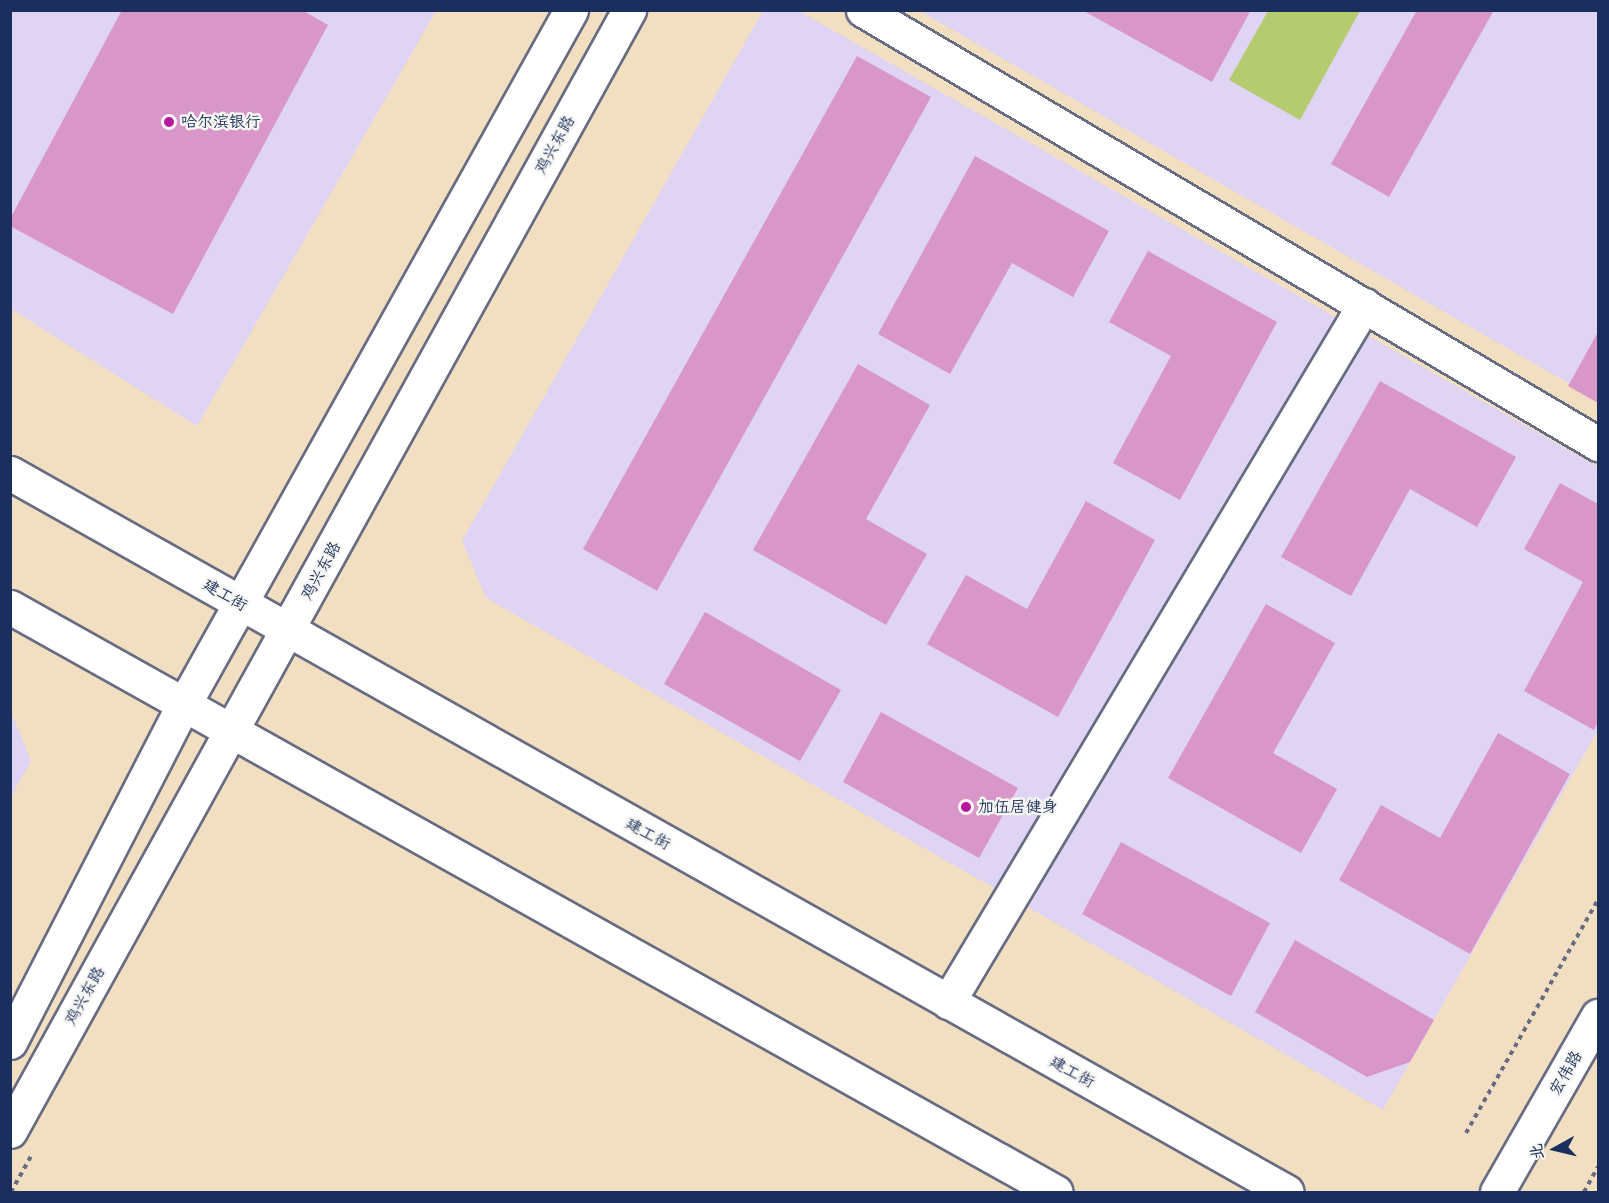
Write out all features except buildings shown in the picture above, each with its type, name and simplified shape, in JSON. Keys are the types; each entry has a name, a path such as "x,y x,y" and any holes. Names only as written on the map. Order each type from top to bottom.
{"main road":[{"path":"10,1042 183,706 571,10"},
{"name":"鸡兴东路","path":"10,1131 629,10"},
{"path":"863,10 1599,444"},
{"path":"948,1002 1364,305"},
{"name":"建工街","path":"10,473 1287,1192"},
{"path":"10,607 231,734 1056,1192"},
{"name":"宏伟路","path":"1497,1192 1599,1016"}],"path":[{"path":"1466,1133 1599,900"},
{"path":"1584,1192 1599,1167"}],"shaded area":[{"path":"10,11 436,11 197,426 11,309"},
{"path":"763,11 799,11 1598,467 1598,730 1383,1110 486,598 462,541"},
{"path":"920,11 1598,11 1598,400"},
{"path":"10,709 31,761 11,797 10,797"}],"green space":[{"path":"1268,11 1360,11 1300,120 1229,80"}],"place":[{"name":"哈尔滨银行","path":"169,122"},
{"name":"加伍居健身","path":"966,807"}]}
